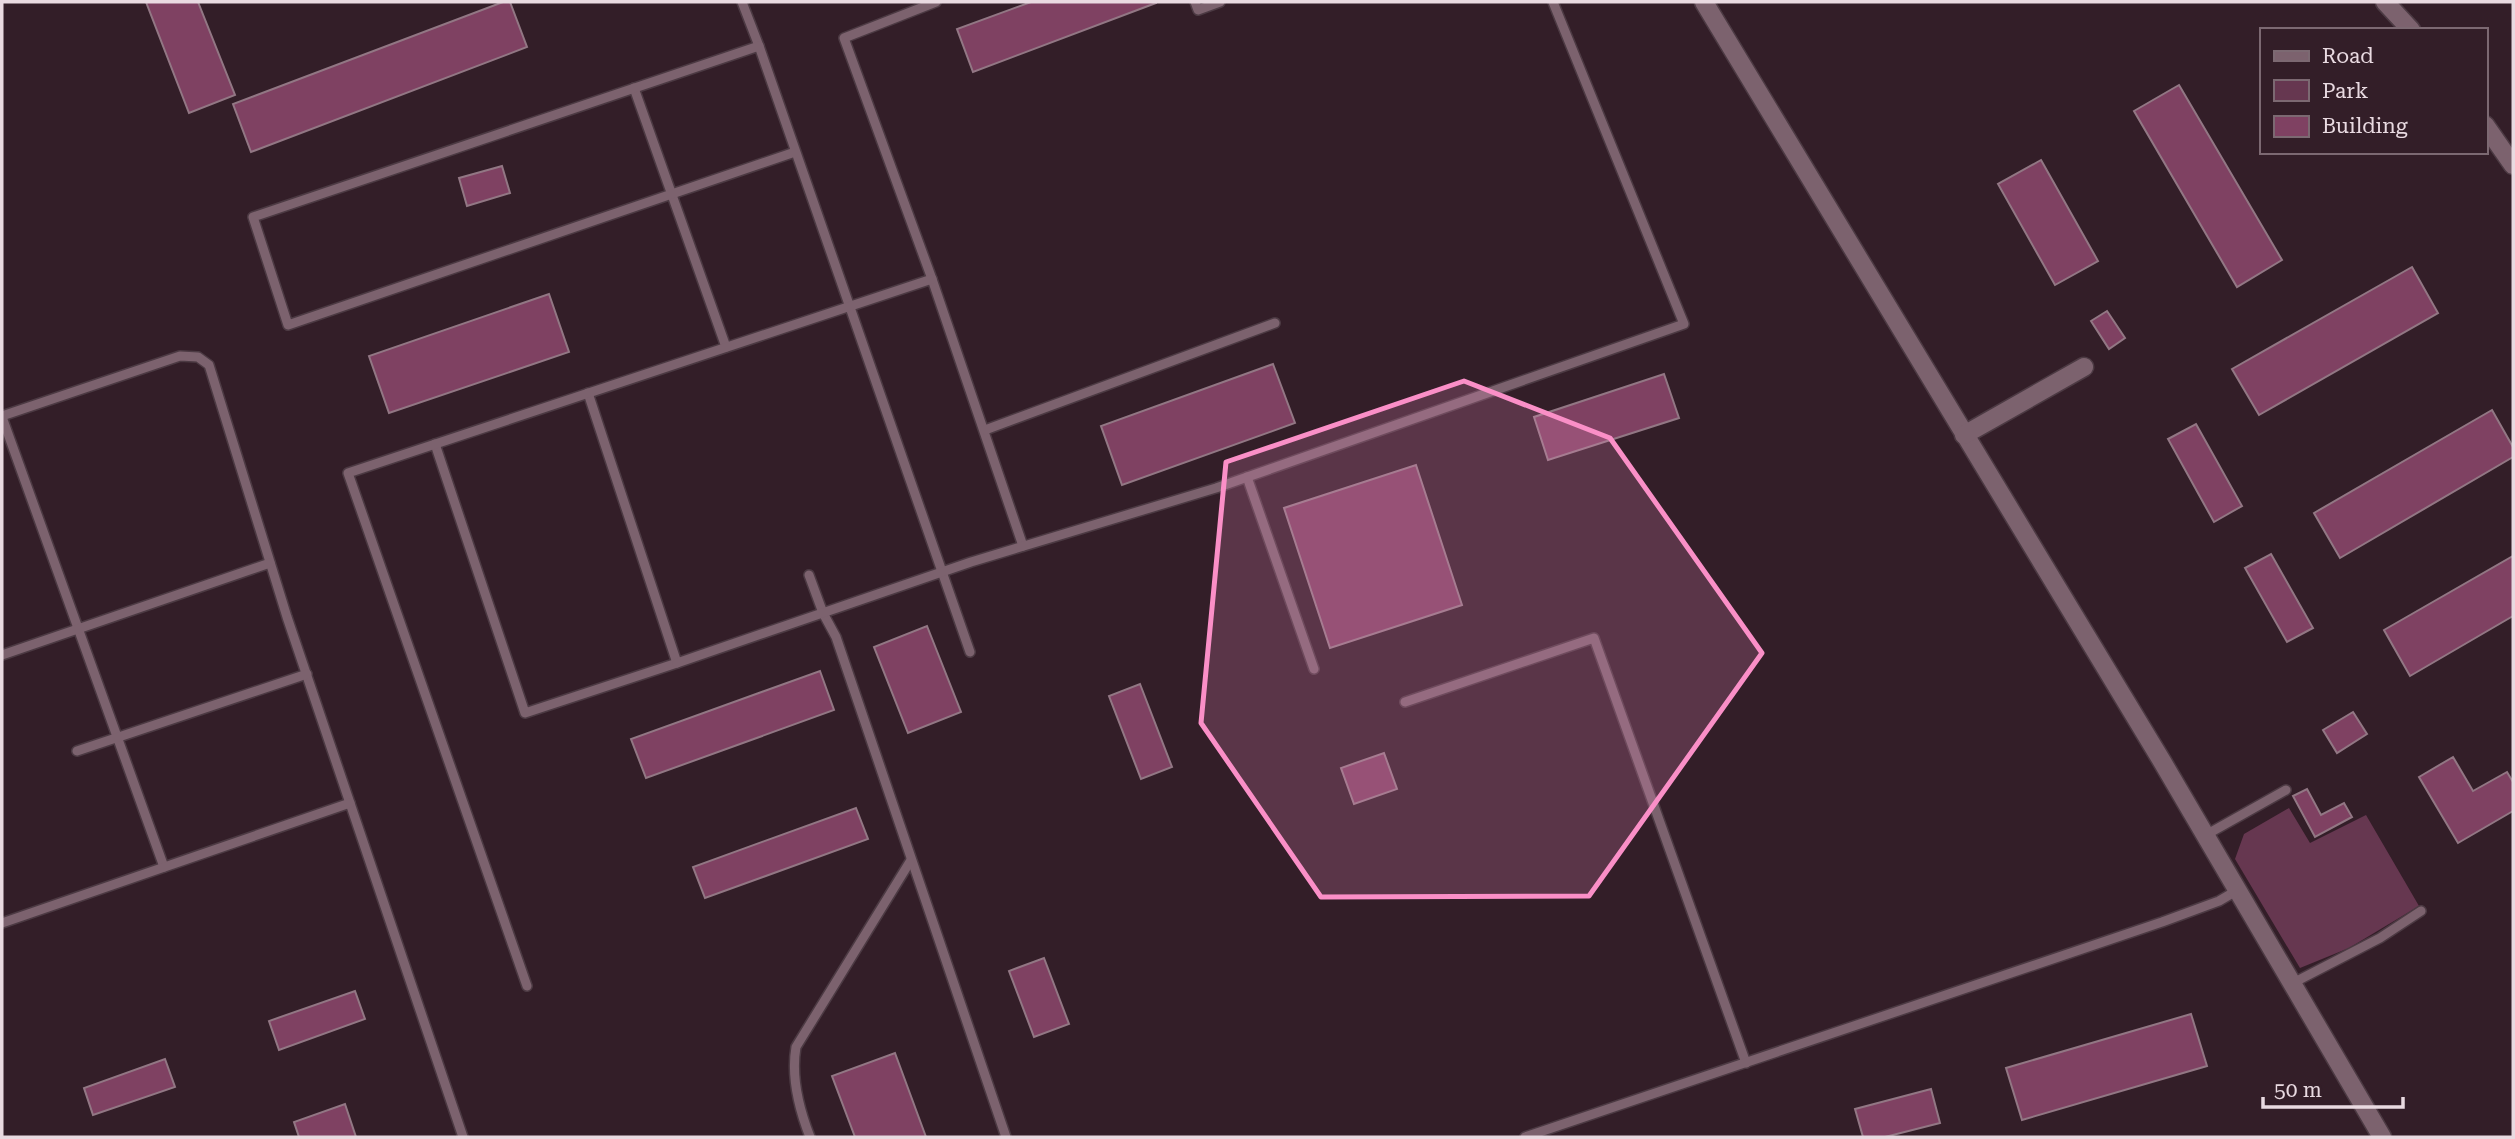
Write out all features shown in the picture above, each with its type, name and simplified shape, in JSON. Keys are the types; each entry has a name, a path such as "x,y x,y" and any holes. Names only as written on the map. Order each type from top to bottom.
{"street":[{"path":"1704,2 2382,1137"},
{"path":"2385,2 2409,28"},
{"path":"2487,128 2513,165"},
{"path":"1964,435 2084,367"}],"lane":[{"path":"743,2 970,652"},
{"path":"936,2 844,38 932,279 1023,546"},
{"path":"1195,2 1198,10 1220,2"},
{"path":"435,444 525,713 940,572 1247,477 1684,324 1553,2"},
{"path":"759,46 253,216 288,325 795,152"},
{"path":"634,88 726,347"},
{"path":"527,986 348,473 932,279"},
{"path":"985,430 1275,323"},
{"path":"164,867 2,417 180,356 198,357 209,365 270,563 463,1137"},
{"path":"588,393 677,663"},
{"path":"1247,477 1314,669"},
{"path":"2,655 270,563"},
{"path":"809,575 823,613 836,637 1006,1137"},
{"path":"1405,702 1594,638 1746,1063"},
{"path":"77,751 307,674"},
{"path":"2204,836 2286,790"},
{"path":"2,923 350,803"},
{"path":"810,1137 803,1118 793,1064 796,1047 911,860"},
{"path":"1525,1137 2162,922 2219,901 2236,891"},
{"path":"2291,984 2380,938 2421,911"}],"highlighted area":[{"path":"1464,381 1610,438 1762,653 1589,896 1321,897 1201,723 1226,462"}],"green space":[{"path":"2289,808 2310,843 2366,815 2419,906 2349,948 2300,968 2235,859 2244,834"}],"building":[{"path":"146,2 198,2 235,95 189,113"},
{"path":"503,2 510,2 527,47 251,152 233,104"},
{"path":"1031,2 1156,3 973,72 957,29"},
{"path":"2179,85 2282,260 2237,287 2134,111"},
{"path":"2041,160 2098,261 2055,285 1998,184"},
{"path":"502,166 510,193 467,206 459,178"},
{"path":"2412,267 2438,313 2259,415 2232,369"},
{"path":"549,294 569,352 389,413 369,356"},
{"path":"2107,311 2125,338 2109,349 2091,321"},
{"path":"1273,364 1295,423 1122,485 1101,426"},
{"path":"1664,374 1679,418 1548,460 1534,417"},
{"path":"2492,410 2513,447 2513,457 2340,558 2314,513"},
{"path":"2196,424 2242,506 2214,522 2168,439"},
{"path":"1416,465 1462,605 1330,648 1284,508"},
{"path":"2271,554 2313,628 2287,642 2245,568"},
{"path":"2513,556 2513,616 2410,676 2384,630"},
{"path":"927,626 961,712 908,733 874,647"},
{"path":"820,671 834,710 646,778 631,739"},
{"path":"1140,684 1172,767 1141,779 1109,696"},
{"path":"2353,712 2367,734 2337,753 2323,730"},
{"path":"1384,753 1397,789 1354,804 1341,768"},
{"path":"2453,757 2473,791 2507,772 2513,782 2513,811 2458,843 2419,777"},
{"path":"2307,789 2321,815 2344,803 2352,817 2315,837 2293,796"},
{"path":"856,808 868,839 705,898 693,867"},
{"path":"1044,958 1069,1024 1034,1037 1009,971"},
{"path":"355,991 365,1019 279,1050 269,1021"},
{"path":"2191,1014 2207,1066 2022,1120 2006,1068"},
{"path":"895,1053 926,1137 855,1137 832,1076"},
{"path":"165,1059 175,1087 93,1115 84,1088"},
{"path":"1931,1089 1940,1123 1885,1137 1863,1137 1855,1109"},
{"path":"345,1104 356,1137 299,1137 294,1122"}]}
